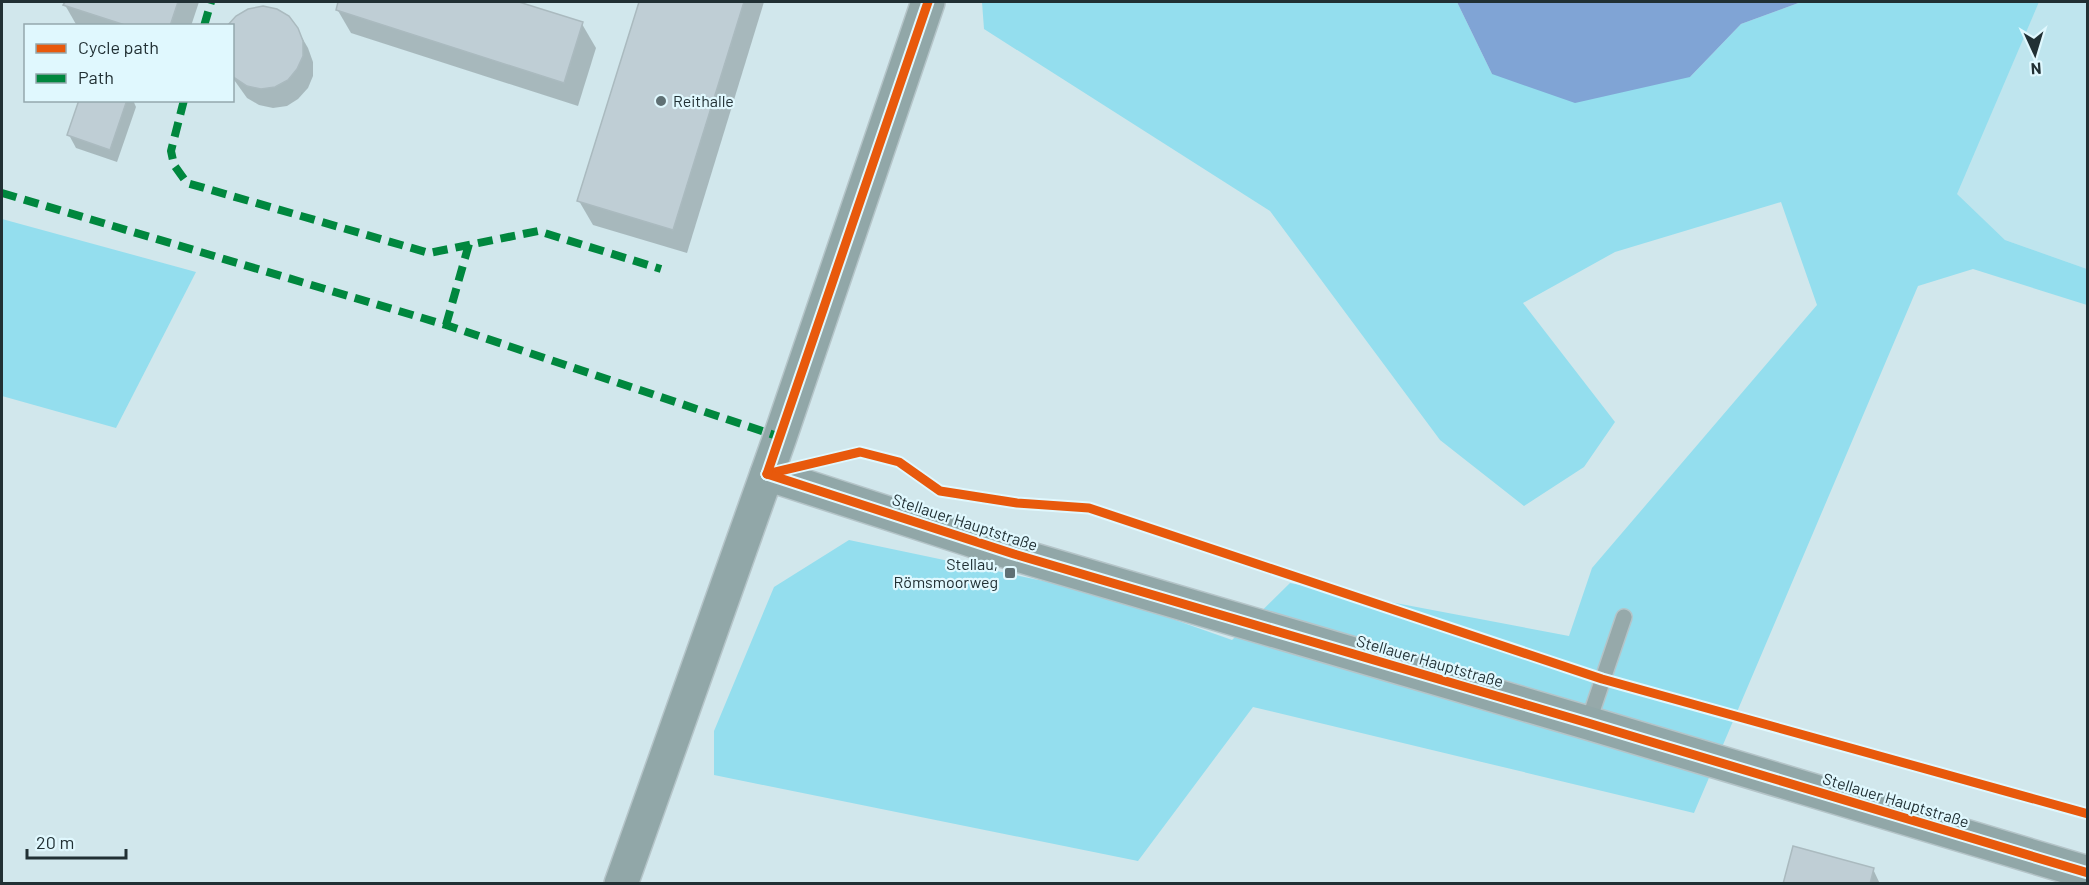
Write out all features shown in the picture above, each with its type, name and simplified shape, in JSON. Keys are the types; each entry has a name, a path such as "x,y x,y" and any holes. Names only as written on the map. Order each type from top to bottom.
{"street":[{"path":"621,884 767,474 928,2"},
{"name":"Stellauer Hauptstraße","path":"767,474 1025,558 2088,873"}],"lane":[{"path":"1588,723 1624,617"}],"shaded area":[{"path":"982,2 1457,2 1492,74 1690,77 1741,24 1801,2 2039,2 1957,194 2005,240 2087,269 2087,305 1973,269 1918,286 1694,813 1253,707 1138,861 714,775 714,731 774,587 849,540 1096,592 1232,640 1290,583 1569,636 1592,568 1817,305 1781,202 1615,252 1523,303 1615,422 1584,467 1524,506 1440,440 1270,211 984,29"},
{"path":"1457,2 1801,2 1741,24 1690,77 1575,103 1492,74"},
{"path":"2039,2 2087,2 2087,269 2005,240 1956,194"},
{"path":"2,219 196,272 116,428 2,396"}],"building":[{"path":"65,2 178,2 171,24 122,24 63,5"},
{"path":"338,2 519,2 583,22 564,83 336,10"},
{"name":"Reithalle","path":"639,2 744,2 673,230 577,201"},
{"path":"263,6 277,9 289,16 298,28 303,41 303,56 297,69 288,80 275,87 261,89 247,86 234,77 234,24 229,24 236,16 248,9"},
{"path":"78,102 126,102 110,150 67,135"},
{"path":"1793,846 1874,868 1870,884 1783,884"}],"marked path":[{"path":"205,24 211,2"},
{"path":"183,102 171,151 174,165 187,183 429,253 538,231 661,269"},
{"path":"2,193 446,325 780,437"},
{"path":"446,325 469,244"}],"cycle path":[{"path":"767,474 928,2"},
{"path":"767,474 860,452 899,462 940,491 1017,503 1089,508 1602,679 2088,814"},
{"path":"767,474 1014,554 2088,873"}],"place":[{"name":"Reithalle","path":"661,101"},
{"name":"Stellau, Römsmoorweg","path":"1010,573"}]}
